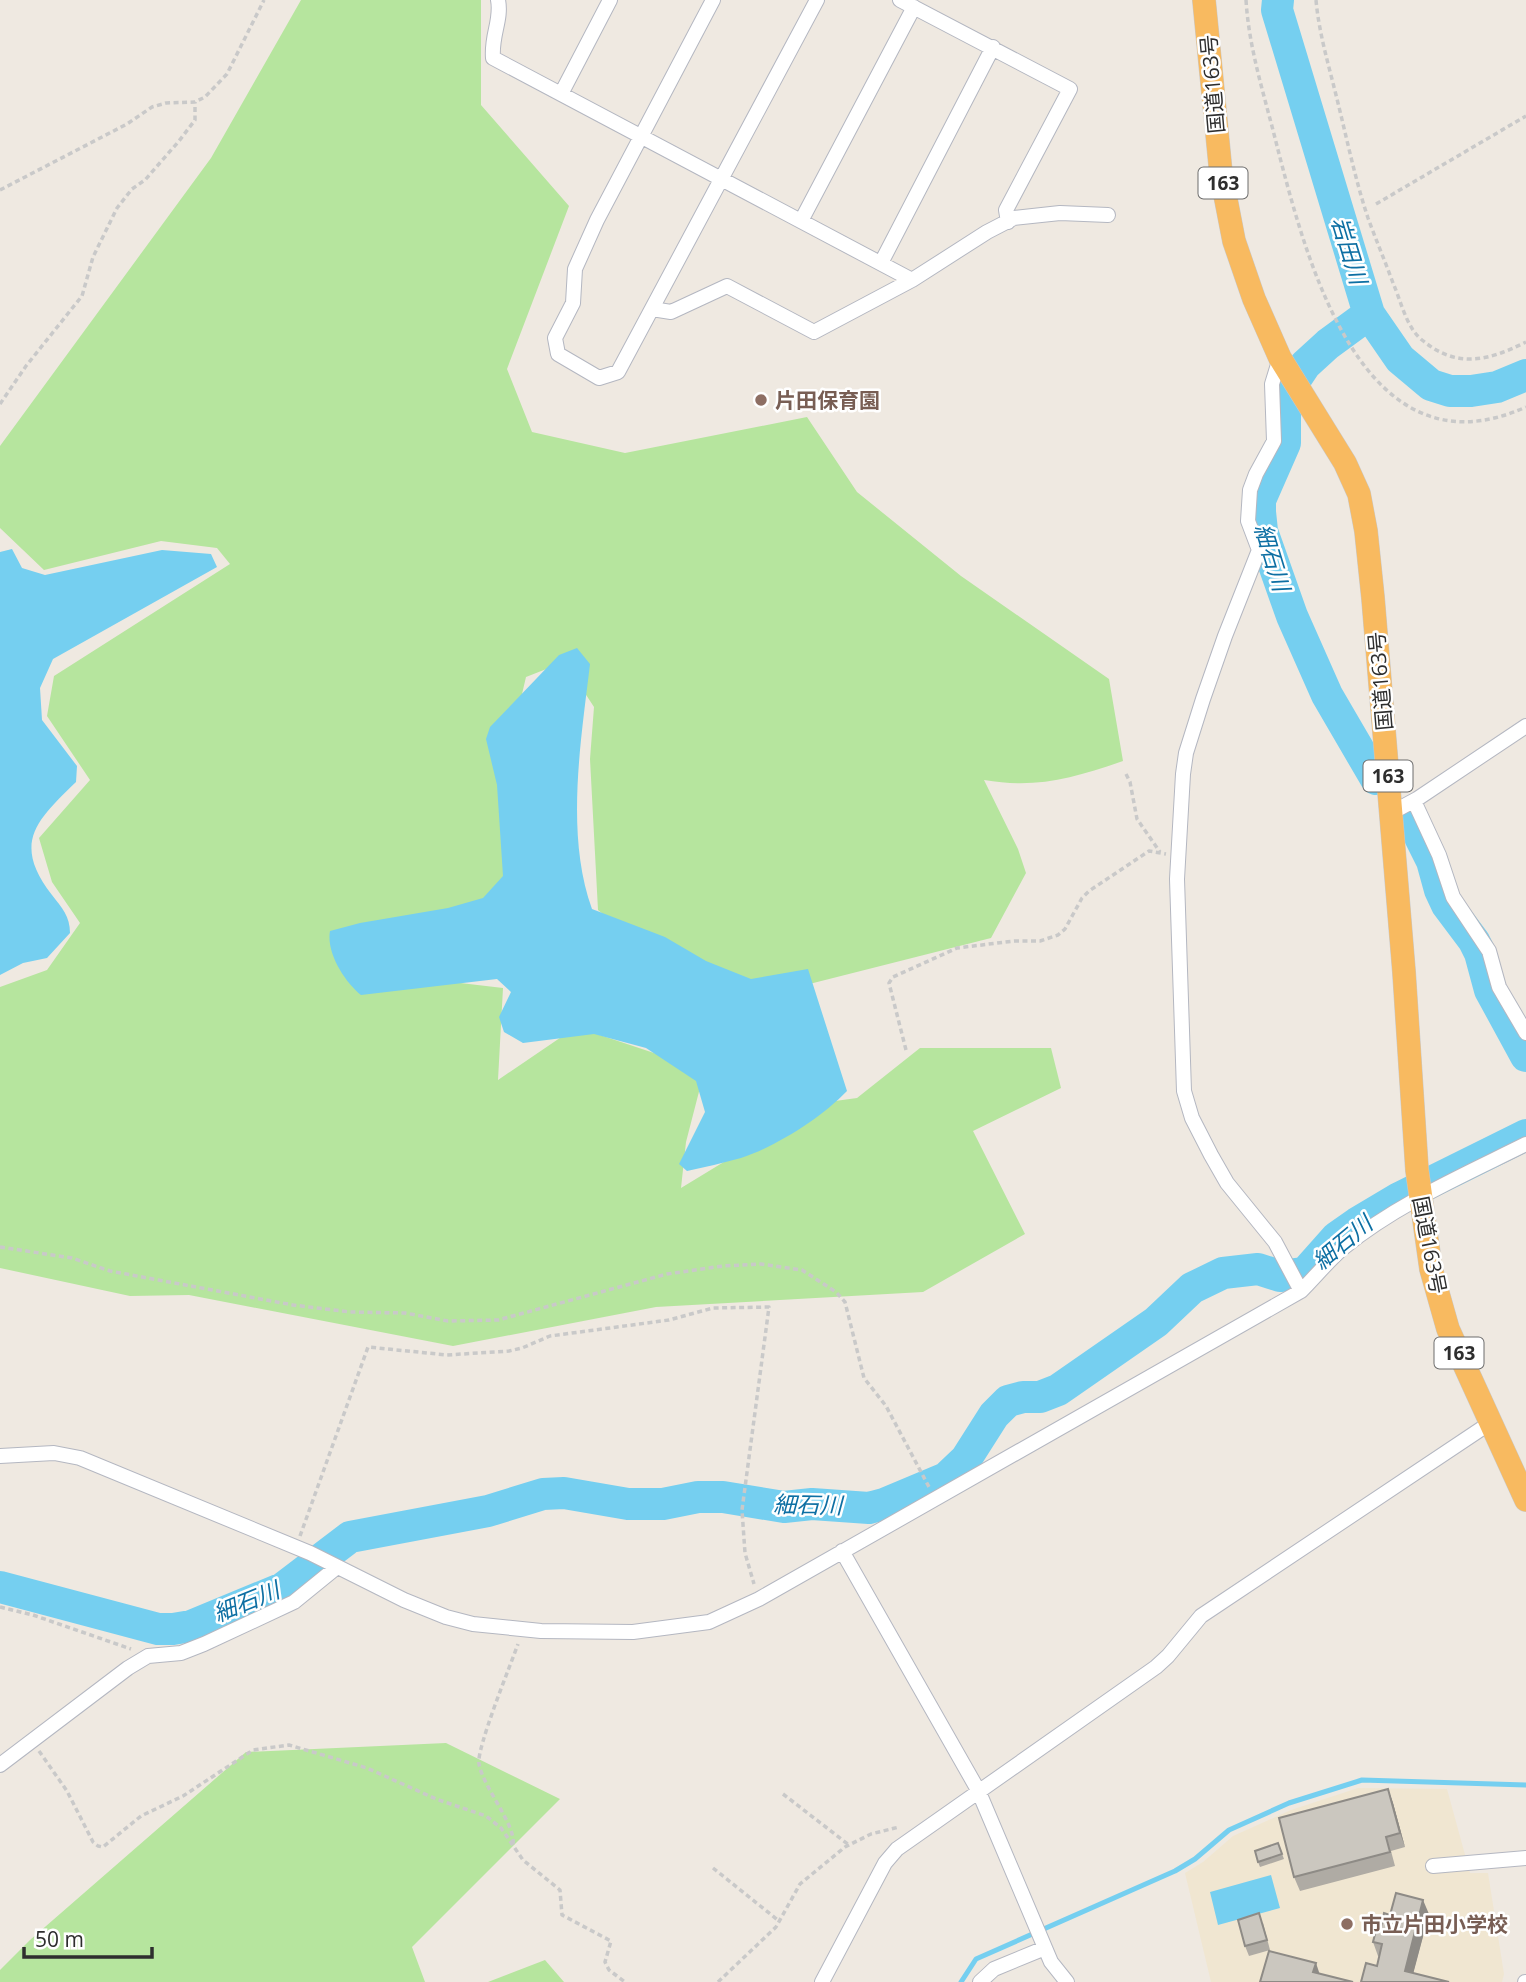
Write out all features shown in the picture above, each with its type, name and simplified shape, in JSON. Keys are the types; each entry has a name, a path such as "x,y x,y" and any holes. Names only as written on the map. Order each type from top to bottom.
{"highway":[{"name":"国道163号","path":"1204,0 1221,174 1234,241 1254,299 1283,363 1345,463 1359,494 1373,598 1417,1170 1431,1269 1448,1329 1526,1500"}],"street":[{"path":"561,94 610,0"},
{"path":"713,0 597,220 575,269 573,303 555,338 558,354 599,378 618,372 817,0"},
{"path":"900,0 1070,89 1006,210 1008,222"},
{"path":"501,4 492,42 493,58 912,280"},
{"path":"801,221 914,7"},
{"path":"881,263 993,47"},
{"path":"652,309 671,312 727,286 814,332 912,280 1014,218 1060,213 1108,215"},
{"path":"1283,363 1272,384 1274,441 1250,490 1248,521 1259,550 1225,636 1186,753 1177,879 1184,1091 1187,1104 1227,1183 1275,1241 1300,1288"},
{"path":"1391,813 1413,802 1526,726"},
{"path":"1413,802 1439,855 1453,897 1489,951 1499,987 1526,1033"},
{"path":"0,1455 54,1453 80,1458 310,1553 404,1600 446,1617 473,1624 592,1633 634,1632 709,1622 759,1599 1300,1288 1361,1235 1420,1198 1526,1144"},
{"path":"822,1982 890,1855 978,1790 1156,1667 1202,1616 1490,1423"},
{"path":"842,1551 978,1790 1051,1962 1067,1982"},
{"path":"0,1765 128,1668 148,1656 181,1653 294,1602 334,1565"},
{"path":"1433,1866 1526,1858"},
{"path":"981,1982 994,1969 1044,1945"}],"path":[{"path":"0,190 127,124 152,107 166,103 195,102 218,86 227,74 264,0"},
{"path":"1245,0 1251,43 1293,211 1317,281 1351,348 1393,394 1433,418 1489,420 1526,407"},
{"path":"1316,0 1322,41 1361,194 1377,242 1415,332 1441,351 1465,360 1493,356 1526,342"},
{"path":"0,404 26,366 82,296 93,257 117,208 179,141 194,120 195,102"},
{"path":"1376,204 1526,116"},
{"path":"1126,774 1137,819 1160,852"},
{"path":"906,1050 889,983 893,977 957,948 1050,939 1065,929 1082,898 1140,854 1149,850 1178,857"},
{"path":"0,1247 72,1258 110,1271 293,1305 350,1312 405,1313 447,1321 498,1320 695,1268 761,1264 802,1270 836,1292 845,1302 864,1378 886,1406 936,1497"},
{"path":"296,1548 368,1347 447,1355 509,1350 522,1348 550,1336 656,1322 713,1308 769,1307 742,1510 746,1553 759,1599"},
{"path":"0,1607 33,1615 148,1656"},
{"path":"513,1844 509,1825 483,1777 478,1756 524,1629"},
{"path":"32,1741 67,1791 93,1842 103,1847 150,1811 209,1781 253,1750 289,1745 351,1762 436,1799 486,1816 495,1822 523,1860 560,1890 562,1915 611,1941 605,1962 608,1970 625,1982"},
{"path":"783,1794 849,1845"},
{"path":"718,1982 776,1927 800,1884 849,1845 871,1834 901,1826"},
{"path":"713,1868 779,1921"}],"shaded area":[{"name":"市立片田小学校","path":"1358,1788 1447,1789 1470,1873 1488,1873 1504,1974 1502,1982 1211,1982 1185,1873 1203,1862 1233,1836 1291,1810"}],"green space":[{"path":"301,0 481,0 481,105 569,206 507,369 532,432 625,453 807,417 857,492 961,576 1109,679 1123,761 1055,780 1021,783 984,780 1018,849 1026,873 991,938 762,996 660,961 598,910 590,759 594,707 579,684 554,666 526,677 506,762 518,896 341,969 503,988 498,1080 576,1027 657,1054 702,1080 686,1142 681,1188 732,1157 806,1105 857,1098 920,1048 1051,1048 1061,1088 973,1131 1025,1234 923,1292 656,1307 453,1346 189,1295 130,1296 0,1268 0,987 47,970 80,923 52,882 39,838 90,780 47,716 54,676 230,564 217,548 161,541 44,570 0,528 0,446 211,158"},
{"path":"446,1743 560,1799 412,1947 425,1982 0,1982 0,1970 30,1940 246,1752"},
{"path":"545,1960 564,1982 488,1982"}],"water":[{"path":"12,549 22,568 45,575 162,550 211,554 217,567 53,659 40,688 42,720 77,766 76,782 40,821 31,847 33,861 40,877 65,912 70,933 47,958 23,963 0,975 0,552"},
{"path":"577,648 590,664 577,787 577,819 584,880 592,909 665,937 706,961 751,979 808,969 847,1091 798,1130 741,1158 687,1171 679,1164 705,1112 696,1081 646,1048 594,1034 523,1043 504,1032 499,1017 511,992 497,979 361,995 343,975 331,948 330,931 360,923 448,908 483,898 503,876 497,785 486,739 490,727 559,655"},
{"path":"1271,1875 1280,1908 1218,1925 1210,1892"}],"building":[{"path":"1388,1789 1400,1833 1386,1837 1390,1852 1294,1877 1279,1818"},
{"path":"1278,1843 1282,1854 1258,1862 1255,1851"},
{"path":"1396,1893 1423,1900 1405,1971 1449,1982 1361,1982 1366,1963 1377,1966 1382,1944 1373,1942 1377,1926 1381,1927 1384,1913 1390,1915"},
{"path":"1259,1913 1267,1940 1245,1946 1238,1920"},
{"path":"1269,1951 1316,1963 1313,1972 1353,1982 1260,1982"}],"waterway":[{"name":"岩田川","path":"1278,0 1277,10 1369,314 1400,359 1431,385 1450,391 1471,391 1497,387 1526,375"},
{"name":"細石川","path":"1369,314 1305,365 1285,395 1285,443 1260,500 1260,512 1262,531 1292,616 1327,695 1376,779"},
{"name":"細石川","path":"1412,821 1432,861 1447,905 1474,941 1490,990 1526,1056"},
{"name":"細石川","path":"0,1587 158,1629 173,1629 191,1626 283,1588 350,1537 488,1511 543,1494 564,1493 628,1504 663,1504 698,1497 723,1497 784,1507 812,1504 869,1508 884,1504 946,1478 966,1459 994,1415 1008,1401 1023,1397 1040,1397 1058,1390 1156,1322 1192,1288 1223,1273 1258,1269 1280,1276 1305,1273 1337,1237 1357,1223 1399,1198 1526,1135"},
{"path":"961,1982 976,1959 1175,1871 1195,1859 1229,1830 1289,1803 1362,1780 1526,1785"}],"place":[{"name":"片田保育園","path":"761,400"},
{"name":"市立片田小学校","path":"1347,1924"}]}
